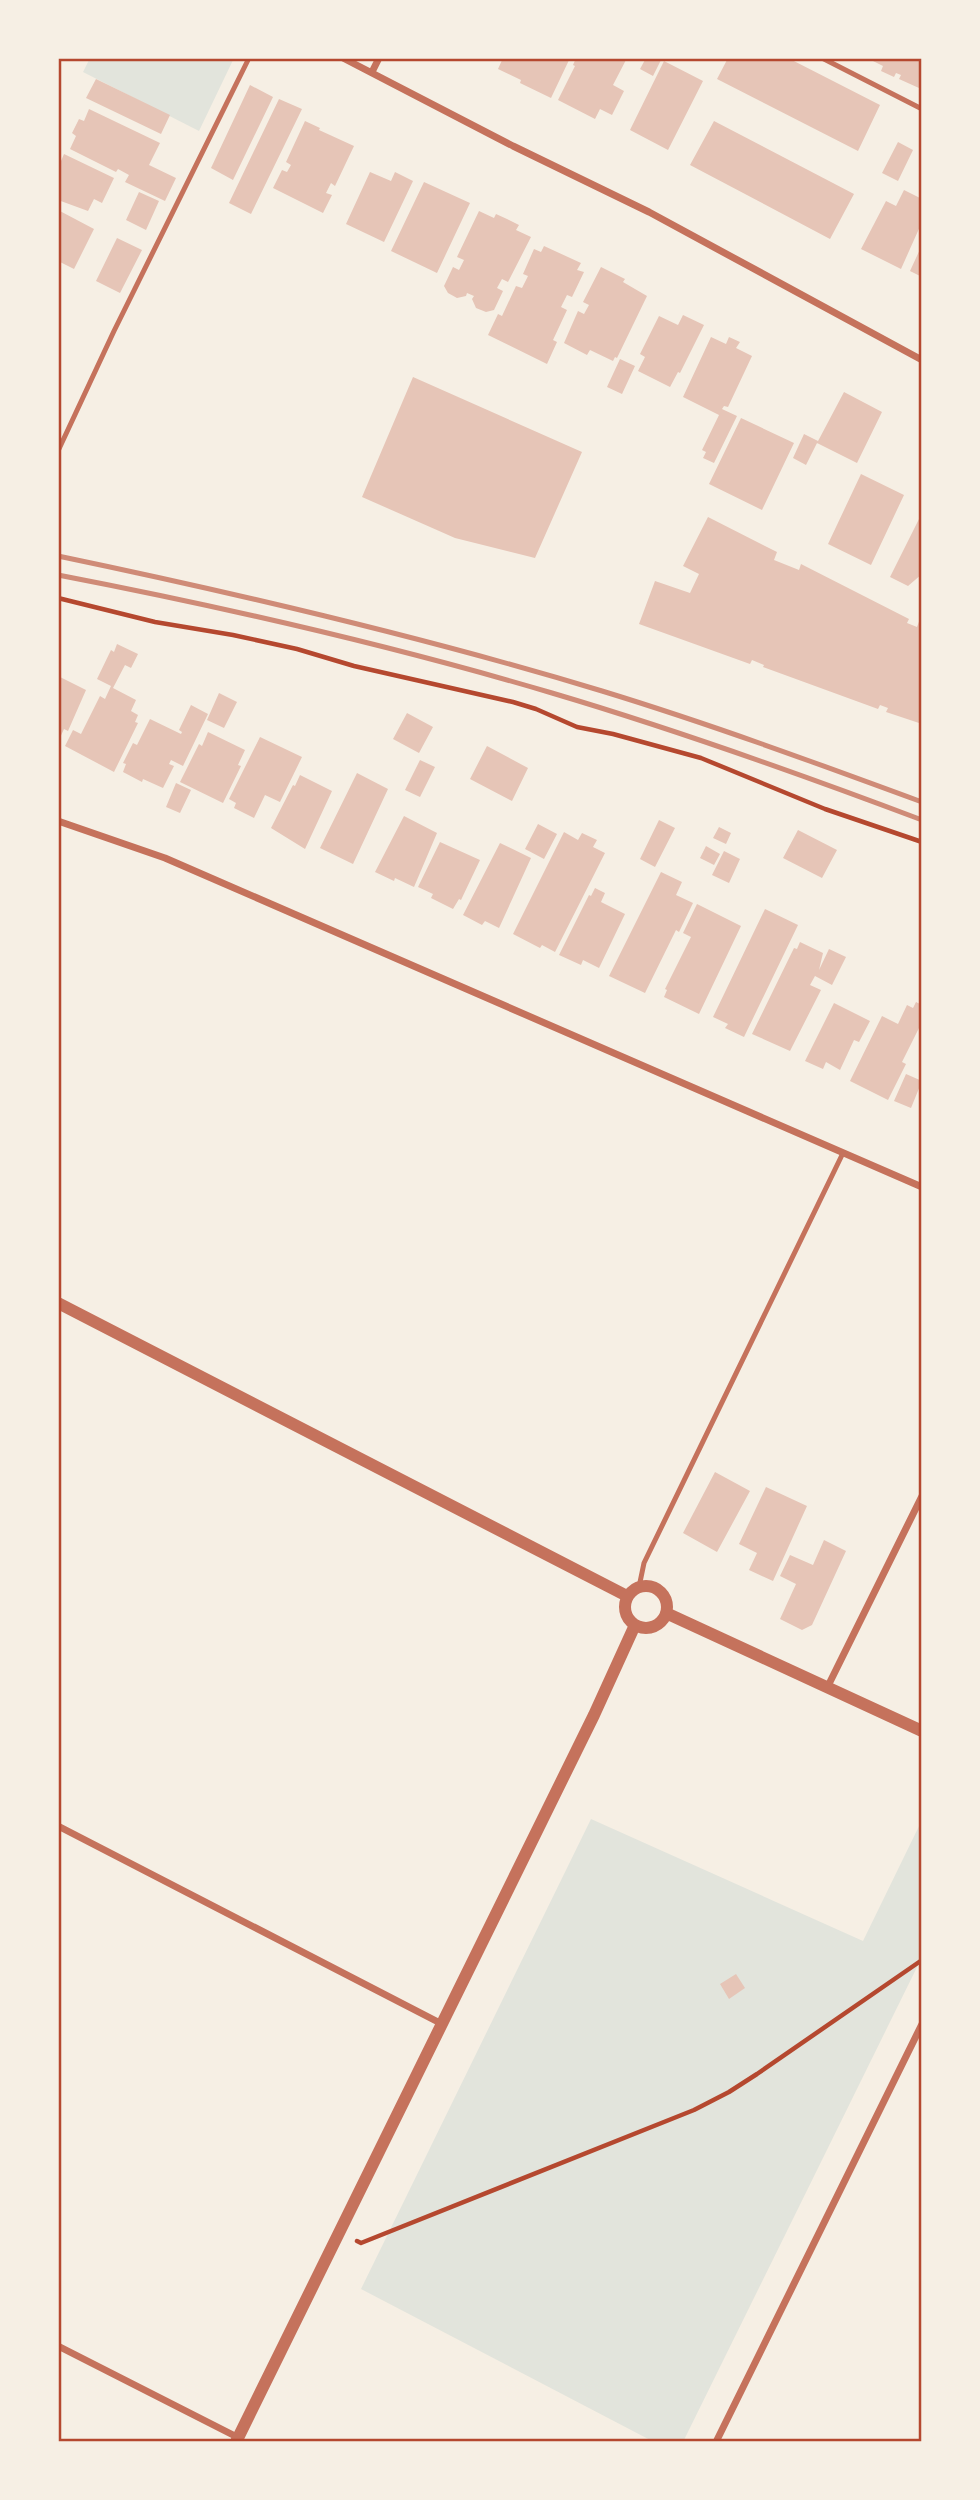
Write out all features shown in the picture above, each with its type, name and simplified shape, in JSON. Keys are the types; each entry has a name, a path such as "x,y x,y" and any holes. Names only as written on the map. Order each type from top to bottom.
{"street":[{"path":"343,58 513,146 649,212 922,360"},
{"path":"372,72 379,58"},
{"path":"58,821 165,858 922,1187"},
{"path":"58,1303 627,1596"},
{"path":"827,1688 922,1496"},
{"path":"652,1586 663,1594 666,1600 664,1619 647,1629 635,1625 624,1609 627,1596 639,1587 652,1586"},
{"path":"666,1613 922,1731"},
{"path":"58,2346 238,2440 594,1715 635,1625"},
{"path":"58,1826 442,2024"},
{"path":"716,2442 922,2024"}],"lane":[{"path":"58,450 249,58"},
{"path":"822,58 922,109"},
{"path":"639,1587 644,1563 843,1153"}],"path":[{"path":"58,598 155,622 297,649 354,666 513,702 577,727 701,758 825,809 922,842"},
{"path":"341,2233 360,2243 694,2110 757,2074 922,1959"}],"shaded area":[{"path":"90,58 234,58 199,131 83,72"},
{"path":"591,1819 863,1941 922,1820 922,1957 683,2442 654,2442 361,2289"}],"building":[{"path":"503,58 570,58 551,98 498,69"},
{"path":"576,58 627,58 613,85 624,91 612,115 600,109 595,119 558,100 575,66 573,65"},
{"path":"646,58 662,58 653,76 640,69"},
{"path":"728,58 788,58 880,105 858,151 717,79"},
{"path":"874,58 922,58 922,80 919,88 899,79 901,75 896,73 894,77 881,71 883,66 873,61"},
{"path":"664,61 703,81 668,150 630,130"},
{"path":"96,79 170,115 161,134 86,98"},
{"path":"250,85 273,97 233,180 211,168"},
{"path":"279,99 302,109 251,214 229,203"},
{"path":"89,109 160,143 149,165 176,178 165,201 125,182 129,175 118,169 116,172 70,149 76,136 72,133 79,119 84,121"},
{"path":"305,121 354,146 335,186 331,183 326,193 332,195 323,213 273,188 282,170 287,172 291,165 286,162"},
{"path":"714,121 854,194 830,239 690,165"},
{"path":"898,142 913,150 898,181 882,173"},
{"path":"64,154 114,178 102,203 94,199 88,211 58,200 58,168"},
{"path":"370,172 391,181 395,172 413,181 384,242 346,224"},
{"path":"424,182 470,203 437,273 391,251"},
{"path":"904,190 922,199 922,222 901,269 861,249 886,201 896,206"},
{"path":"139,192 159,201 146,230 126,220"},
{"path":"58,210 94,229 74,269 58,261"},
{"path":"479,211 494,218 496,214 519,225 516,230 531,237 508,282 502,279 497,288 503,291 494,310 486,312 476,308 472,299 474,296 467,293 466,296 457,298 448,293 444,286 453,267 459,270 464,260 457,257"},
{"path":"117,238 142,250 120,293 96,281"},
{"path":"922,245 922,277 910,271"},
{"path":"544,246 581,263 577,270 584,272 572,297 567,295 561,307 567,310 553,340 557,342 547,364 488,335 498,314 502,316 516,286 522,288 528,276 523,274 534,249 541,252"},
{"path":"601,267 625,279 623,282 647,296 617,358 613,361 590,350 587,355 564,343 578,311 584,314 589,305 583,302"},
{"path":"683,315 704,325 670,387 638,371 645,357 640,354 659,316 678,325"},
{"path":"711,337 726,344 729,337 740,342 736,348 752,356 728,407 724,406 722,409 737,416 714,463 703,458 706,452 702,450 719,415 683,397"},
{"path":"620,359 635,366 622,394 607,387"},
{"path":"413,377 582,452 535,558 455,538 362,497"},
{"path":"844,392 882,412 857,463 817,443"},
{"path":"741,418 794,443 762,510 709,484"},
{"path":"804,434 818,441 806,465 793,458"},
{"path":"861,474 904,495 871,565 828,544"},
{"path":"922,513 922,574 908,586 890,577"},
{"path":"708,517 777,552 774,560 799,570 801,564 909,619 907,623 917,627 920,619 922,620 922,724 886,712 888,708 880,705 878,709 763,667 764,665 752,660 750,664 639,624 655,581 690,593 699,574 683,566"},
{"path":"117,644 138,654 131,668 125,665 113,688 136,700 131,711 138,715 135,722 138,723 114,772 65,746 73,730 81,734 100,696 105,699 111,686 97,679 111,650 114,652"},
{"path":"58,676 86,690 68,731 64,729 58,742"},
{"path":"219,693 237,702 224,728 207,720"},
{"path":"191,705 208,714 183,766 171,760 169,764 174,766 163,788 143,779 142,782 123,772 126,764 123,763 133,743 137,745 150,719 181,734 179,730"},
{"path":"407,713 433,727 419,753 393,739"},
{"path":"208,732 245,750 238,765 241,766 223,803 180,782"},
{"path":"260,737 302,757 280,802 265,795 254,818 234,808 236,803 229,799"},
{"path":"487,746 528,768 512,801 470,779"},
{"path":"420,760 435,767 420,797 405,790"},
{"path":"357,773 388,789 353,864 320,848"},
{"path":"300,775 332,791 305,849 271,828"},
{"path":"176,783 191,790 180,813 166,807"},
{"path":"404,816 437,833 414,887 375,872"},
{"path":"659,820 675,828 655,867 640,859"},
{"path":"538,824 557,834 544,859 525,849"},
{"path":"719,827 731,833 726,844 713,838"},
{"path":"798,830 837,850 822,878 783,858"},
{"path":"564,832 578,840 582,833 597,840 593,847 605,853 555,952 542,945 540,948 513,934"},
{"path":"440,842 480,860 461,900 459,899 453,909 431,898 433,894 418,887"},
{"path":"500,843 531,858 499,928 485,921 482,925 463,915"},
{"path":"706,846 720,854 714,865 700,858"},
{"path":"724,851 740,859 729,883 712,875"},
{"path":"661,872 682,882 676,895 693,903 679,932 676,930 645,993 609,976"},
{"path":"595,888 605,893 601,902 625,914 599,968 583,960 581,965 559,955"},
{"path":"697,904 741,926 699,1014 664,997 667,990 665,989 691,937 683,933"},
{"path":"765,909 798,925 744,1037 725,1028 728,1024 713,1017"},
{"path":"800,942 823,953 819,970 829,949 846,957 832,985 815,976 810,985 821,990 790,1051 752,1034 794,948 797,949"},
{"path":"916,1002 922,1005 922,1022 902,1062 906,1064 888,1100 850,1081 882,1016 898,1024 907,1005 913,1008"},
{"path":"834,1003 870,1021 859,1042 854,1040 840,1070 826,1062 823,1069 805,1061"},
{"path":"906,1074 922,1081 911,1108 894,1101"},
{"path":"715,1472 750,1491 717,1552 683,1533"},
{"path":"766,1487 807,1506 773,1581 749,1570 757,1553 739,1544"},
{"path":"824,1540 846,1551 812,1625 802,1630 780,1619 796,1584 780,1576 790,1555 813,1565"},
{"path":"736,1974 745,1988 729,1999 720,1984"}],"railway":[{"path":"58,556 332,618 535,671 683,717 922,802"},
{"path":"58,575 307,628 491,675 692,737 922,820"}]}
